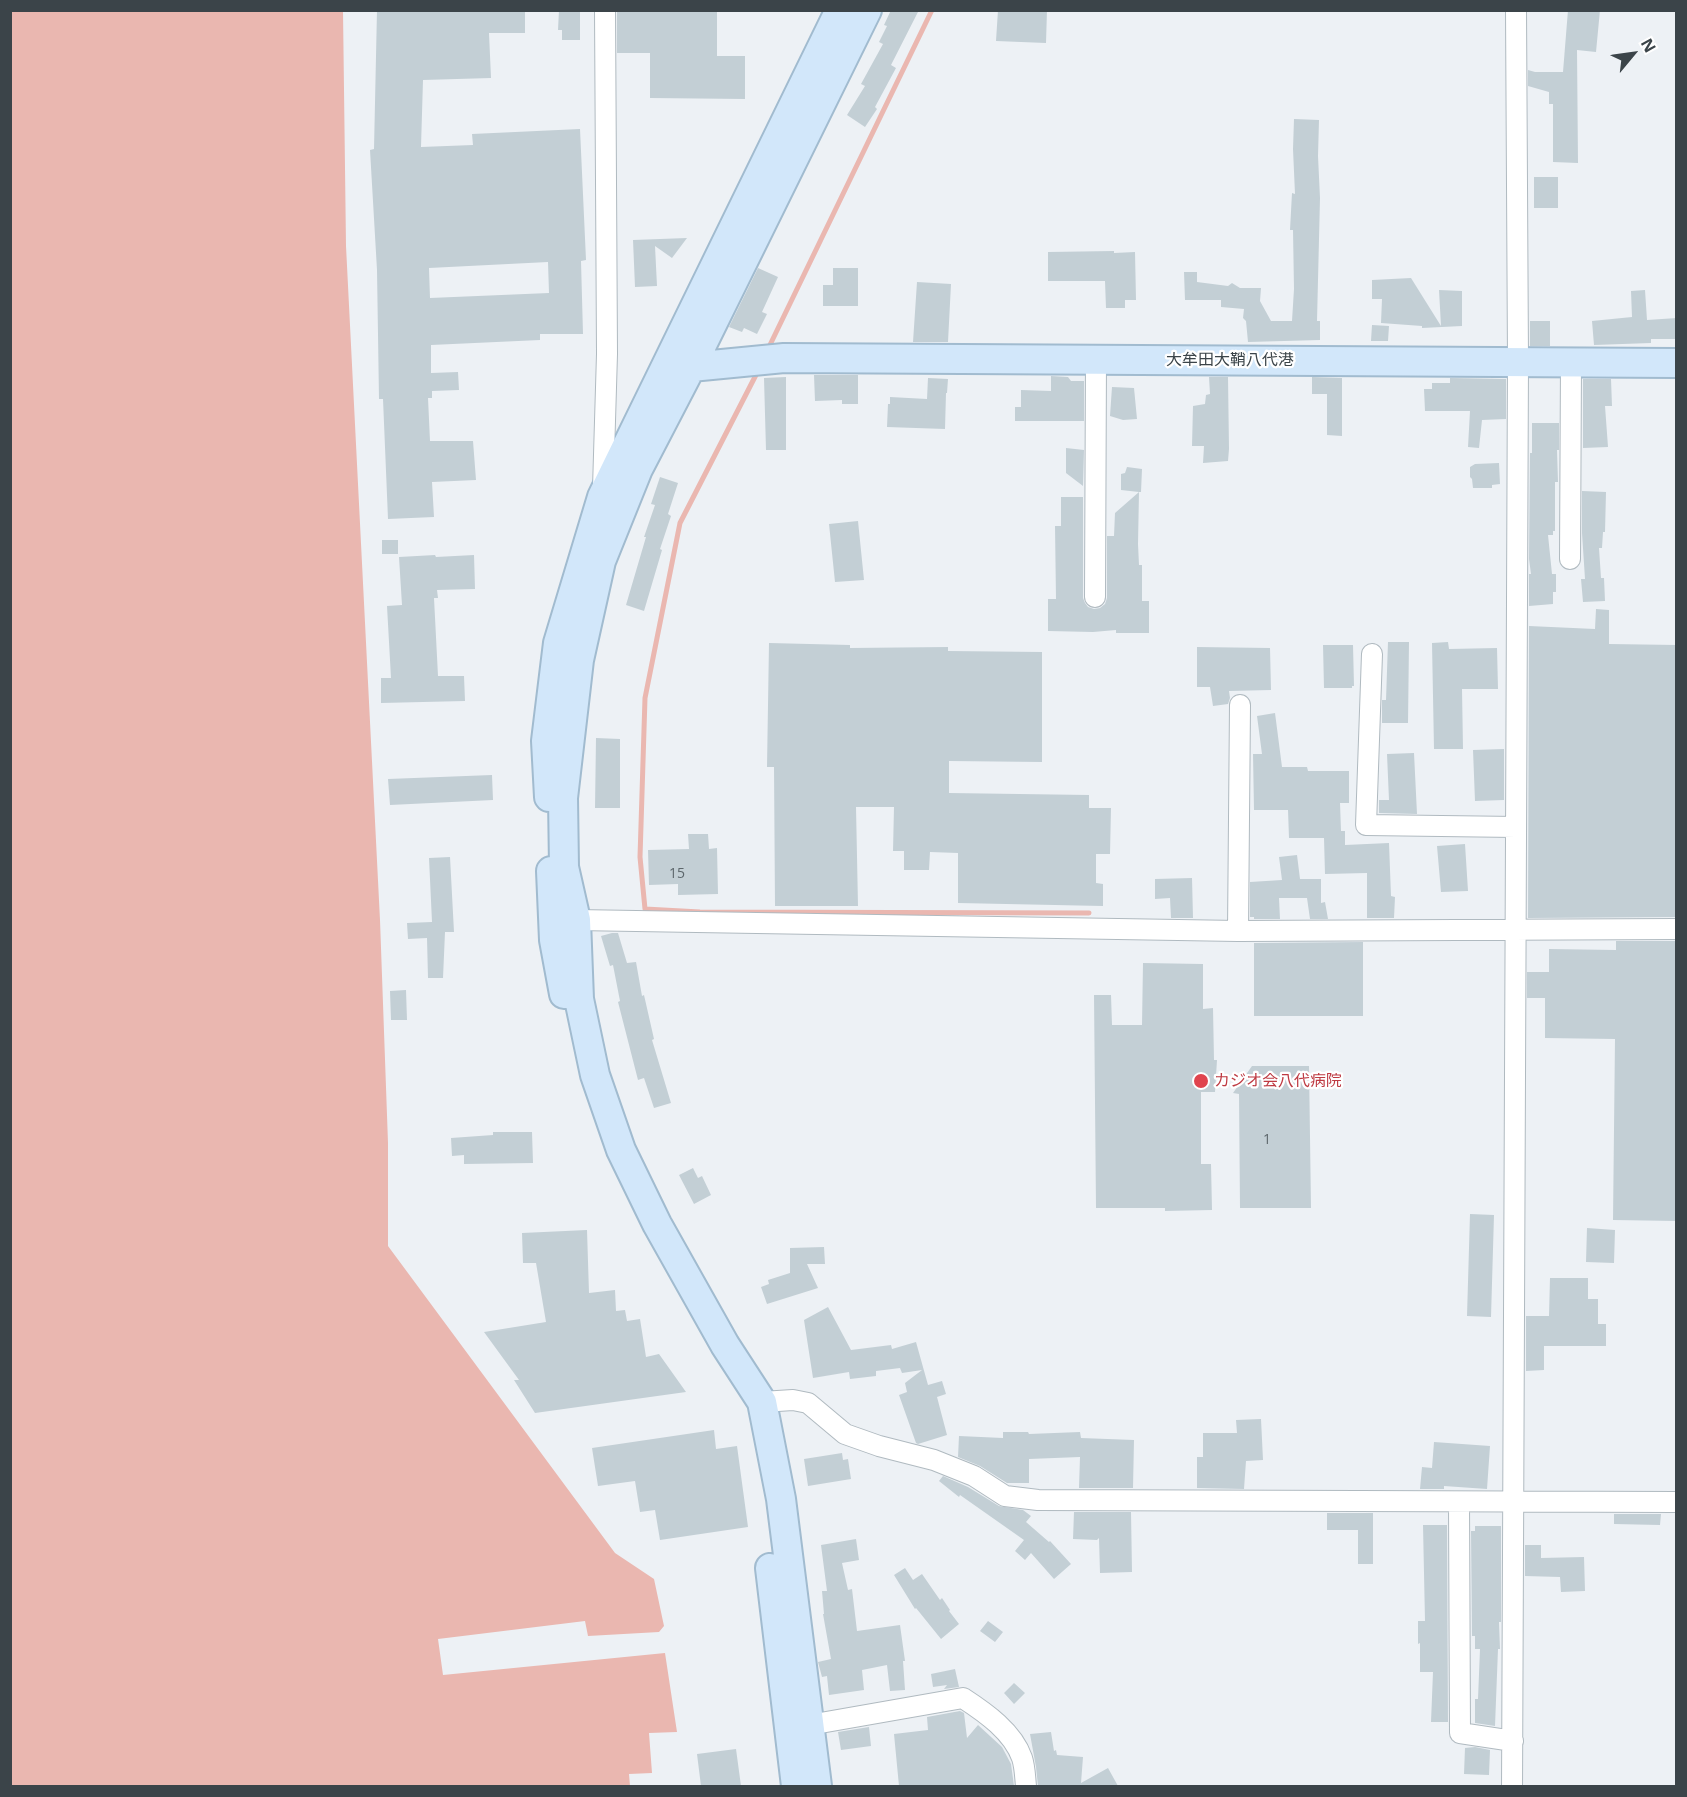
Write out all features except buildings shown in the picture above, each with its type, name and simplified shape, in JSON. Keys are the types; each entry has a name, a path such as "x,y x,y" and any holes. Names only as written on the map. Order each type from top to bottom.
{"street":[{"path":"601,561 607,354 605,10"},
{"path":"796,1786 762,1496 751,1428 733,1383 653,1238 603,1132 574,1045 554,940 546,741 558,643 602,497 840,10"},
{"path":"817,1786 782,1499 762,1402 725,1345 657,1224 621,1150 595,1075 579,999 576,920 564,867 563,798 579,660 601,561 638,469 691,367 867,10"},
{"path":"1512,1786 1518,361 1516,10"},
{"name":"大牟田大鞘八代港","path":"691,367 784,358 1677,363"},
{"path":"1095,597 1096,359"},
{"path":"1570,559 1572,362"},
{"path":"1372,654 1366,825 1516,827"},
{"path":"1238,931 1240,705"},
{"path":"576,920 1238,931 1677,929"},
{"path":"762,1402 793,1400 808,1403 845,1434 879,1446 934,1460 974,1476 1005,1496 1038,1500 1677,1502"},
{"path":"1459,1502 1461,1732 1513,1741"},
{"path":"809,1725 963,1698 981,1710 1014,1741 1023,1760 1026,1786"}],"shaded area":[{"path":"11,10 343,11 346,246 380,920 388,1143 388,1246 615,1553 654,1579 664,1626 659,1632 588,1636 585,1621 438,1639 443,1675 665,1653 677,1732 649,1733 652,1773 629,1774 630,1786 11,1786"}],"waterway":[{"path":"768,349 932,10"},
{"path":"759,369 680,523 645,698 640,857 645,909 700,912 1089,913"}],"place":[{"name":"カジオ会八代病院","path":"1201,1081"}]}
